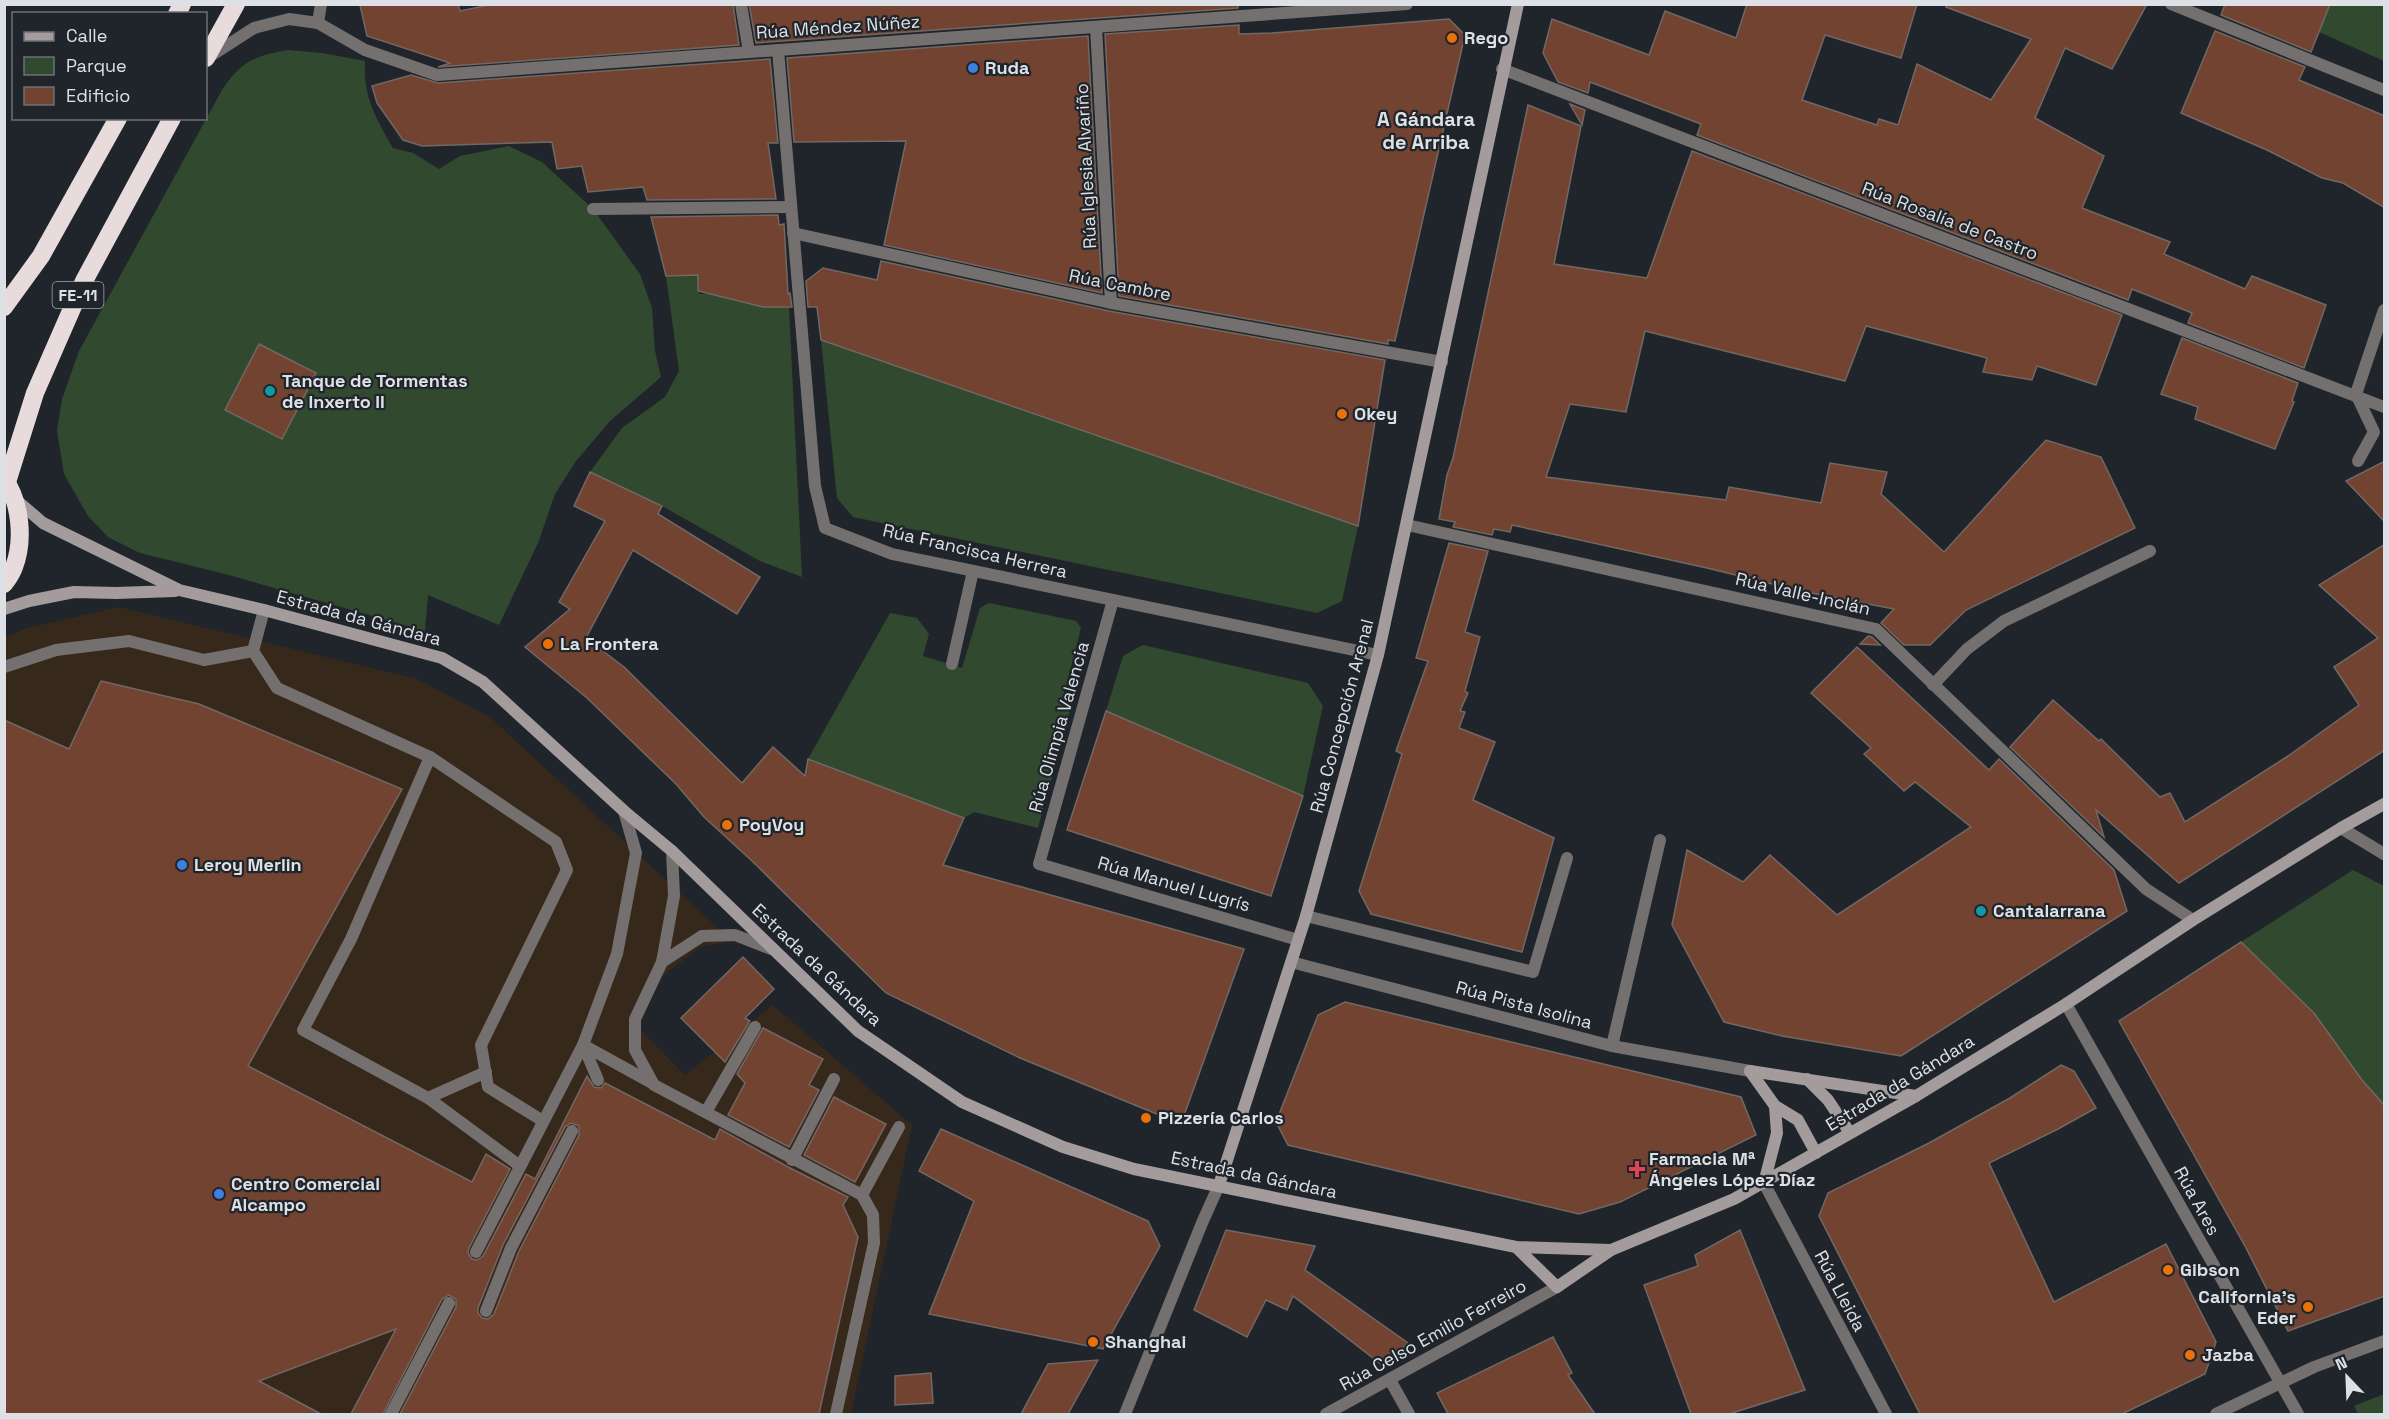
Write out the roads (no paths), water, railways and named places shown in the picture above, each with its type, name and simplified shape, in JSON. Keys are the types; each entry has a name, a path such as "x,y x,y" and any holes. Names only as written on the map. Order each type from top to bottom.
{"highway":[{"path":"207,56 236,4"},
{"name":"FE-11","path":"4,307 41,256 117,120"},
{"name":"FE-11","path":"4,584 14,568 20,533 9,486 35,393 84,281 171,120"}],"street":[{"path":"207,57 254,28 289,19 318,23 321,4"},
{"path":"741,4 749,52"},
{"name":"Rúa Méndez Núñez","path":"318,23 365,50 436,75 1407,4"},
{"name":"Rúa Concepción Arenal","path":"1125,1414 1219,1185 1306,916 1378,655 1442,363 1502,69 1518,4"},
{"path":"2171,4 2385,90"},
{"name":"Rúa Iglesia Alvariño","path":"1096,27 1111,303"},
{"name":"Rúa Francisca Herrera","path":"778,50 815,486 825,528 892,554 1378,655"},
{"name":"Rúa Rosalía de Castro","path":"1502,69 2385,407"},
{"path":"593,209 791,207"},
{"name":"Rúa Cambre","path":"793,233 1111,303 1442,363"},
{"path":"2358,461 2374,432 2356,394 2385,310"},
{"path":"9,486 43,523 179,590"},
{"name":"Rúa Valle-Inclán","path":"1407,525 1876,629 2146,889 2193,920"},
{"path":"1933,685 1967,649 2004,621 2150,551"},
{"path":"952,664 973,571"},
{"path":"4,609 29,601 74,592 179,590"},
{"name":"Estrada da Gándara","path":"179,590 264,610 442,658 483,682 624,811 672,851 858,1031 962,1102 1063,1147 1134,1169 1516,1247 1611,1250 1734,1199 1916,1096 2066,1004 2193,920 2341,828 2385,804"},
{"name":"Rúa Olimpia Valencia","path":"1039,864 1113,600"},
{"path":"264,610 253,651 277,688 430,757 556,842 567,870 481,1045 488,1087 543,1121"},
{"path":"4,667 56,650 129,641 204,660 253,651"},
{"path":"430,757 351,939 303,1030 428,1098 520,1166"},
{"path":"476,1252 583,1045 617,954 636,853 624,811"},
{"path":"2341,828 2385,854"},
{"path":"1612,1046 1660,840"},
{"path":"654,1085 635,1050 635,1019 662,962 674,896 672,851"},
{"path":"1306,916 1533,972 1567,858"},
{"name":"Rúa Manuel Lugrís","path":"1039,864 1298,940"},
{"path":"662,962 702,936 735,935 771,949"},
{"name":"Rúa Pista Isolina","path":"1291,963 1612,1046 1750,1071"},
{"name":"Rúa Ares","path":"2066,1004 2298,1414"},
{"path":"706,1112 755,1027"},
{"path":"583,1045 598,1080"},
{"path":"583,1045 792,1160 862,1195 873,1215 874,1243 836,1414"},
{"path":"1750,1071 1916,1096"},
{"path":"1750,1071 1775,1106 1798,1120 1816,1153"},
{"path":"428,1098 486,1072"},
{"path":"792,1160 834,1079"},
{"path":"1807,1079 1828,1100 1850,1133"},
{"path":"1764,1183 1777,1133 1775,1106"},
{"path":"862,1195 899,1127"},
{"path":"486,1311 511,1248 572,1131"},
{"name":"Rúa Lleida","path":"1764,1183 1887,1414"},
{"path":"1516,1247 1557,1287 1611,1250"},
{"name":"Rúa Celso Emilio Ferreiro","path":"1326,1414 1557,1287"},
{"path":"391,1414 449,1303"},
{"path":"2216,1414 2279,1383 2385,1341"},
{"path":"1390,1380 1410,1414"}],"place":[{"name":"Rego","path":"1452,38"},
{"name":"Ruda","path":"973,68"},
{"name":"Tanque de Tormentas de Inxerto II","path":"270,391"},
{"name":"Okey","path":"1342,414"},
{"name":"La Frontera","path":"548,644"},
{"name":"PoyVoy","path":"727,825"},
{"name":"Leroy Merlin","path":"182,865"},
{"name":"Cantalarrana","path":"1981,911"},
{"name":"Pizzería Carlos","path":"1146,1118"},
{"name":"Farmacia Mª Ángeles López Díaz","path":"1637,1169"},
{"name":"Centro Comercial Alcampo","path":"219,1194"},
{"name":"Gibson","path":"2168,1270"},
{"name":"California's Eder","path":"2308,1307"},
{"name":"Shanghai","path":"1093,1342"},
{"name":"Jazba","path":"2190,1355"}],"district":[{"name":"A Gándara de Arriba","path":"1426,130"}]}
